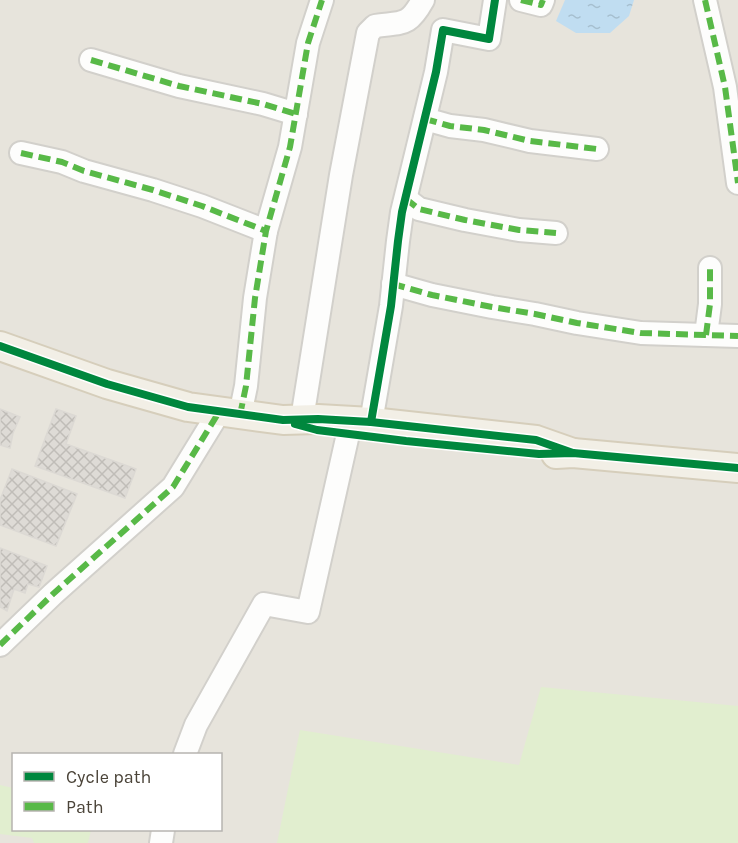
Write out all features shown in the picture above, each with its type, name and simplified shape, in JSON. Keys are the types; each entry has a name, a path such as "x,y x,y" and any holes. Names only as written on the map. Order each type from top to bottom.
{"main road":[{"path":"0,346 156,399 230,414 293,420 317,430 360,428 539,454 573,453 738,468"}],"street":[{"path":"0,645 53,594 173,487 230,414 246,386 255,298 266,231 290,147 309,43 322,0"},
{"path":"293,420 368,33 375,26 399,24 406,21 413,16 423,0"},
{"path":"185,753 196,725 264,604 308,612 360,428 391,306 398,241 436,72 443,30 489,39 495,0"},
{"path":"521,0 541,5 543,0"},
{"path":"705,0 725,87 738,183"},
{"path":"91,60 179,86 263,104 296,114"},
{"path":"425,119 530,141 597,149"},
{"path":"21,153 62,162 84,171 153,190 266,231"},
{"path":"406,199 419,209 465,220 519,230 556,233"},
{"path":"706,335 710,304 710,268"},
{"path":"393,284 432,295 492,307 641,333 738,336"}],"shaded area":[{"path":"0,0 738,0 738,843 0,843"}],"green space":[{"path":"541,687 738,706 738,843 277,843 300,730 519,765"},
{"path":"0,785 12,788 12,831 91,831 88,843 34,843 32,838 0,834"}],"water":[{"path":"565,0 634,0 629,16 610,33 576,33 556,21"}],"building":[{"path":"0,409 20,417 10,448 0,445"},
{"path":"56,409 76,416 66,444 136,469 125,498 35,466"},
{"path":"12,469 77,494 56,546 0,525 0,500"},
{"path":"0,548 47,566 39,587 28,584 25,593 14,589 7,611 0,607"}],"marked path":[{"path":"240,415 246,386 255,298 266,231 290,147 308,43 322,0"},
{"path":"521,0 541,5 543,0"},
{"path":"705,0 725,87 738,183"},
{"path":"91,60 179,86 263,104 296,114"},
{"path":"425,119 530,141 597,149"},
{"path":"21,153 62,162 84,171 153,190 266,231"},
{"path":"406,199 419,209 465,220 519,230 556,233"},
{"path":"706,335 710,304 710,268"},
{"path":"393,284 432,295 492,307 641,333 738,336"},
{"path":"0,645 53,594 173,487 219,412"}],"cycle path":[{"path":"371,422 391,306 402,212 436,72 443,30 489,39 495,0"},
{"path":"0,346 107,384 188,407 283,420 371,422 536,440 573,453"},
{"path":"295,424 317,430 406,441 539,454 573,453 738,468"}]}
